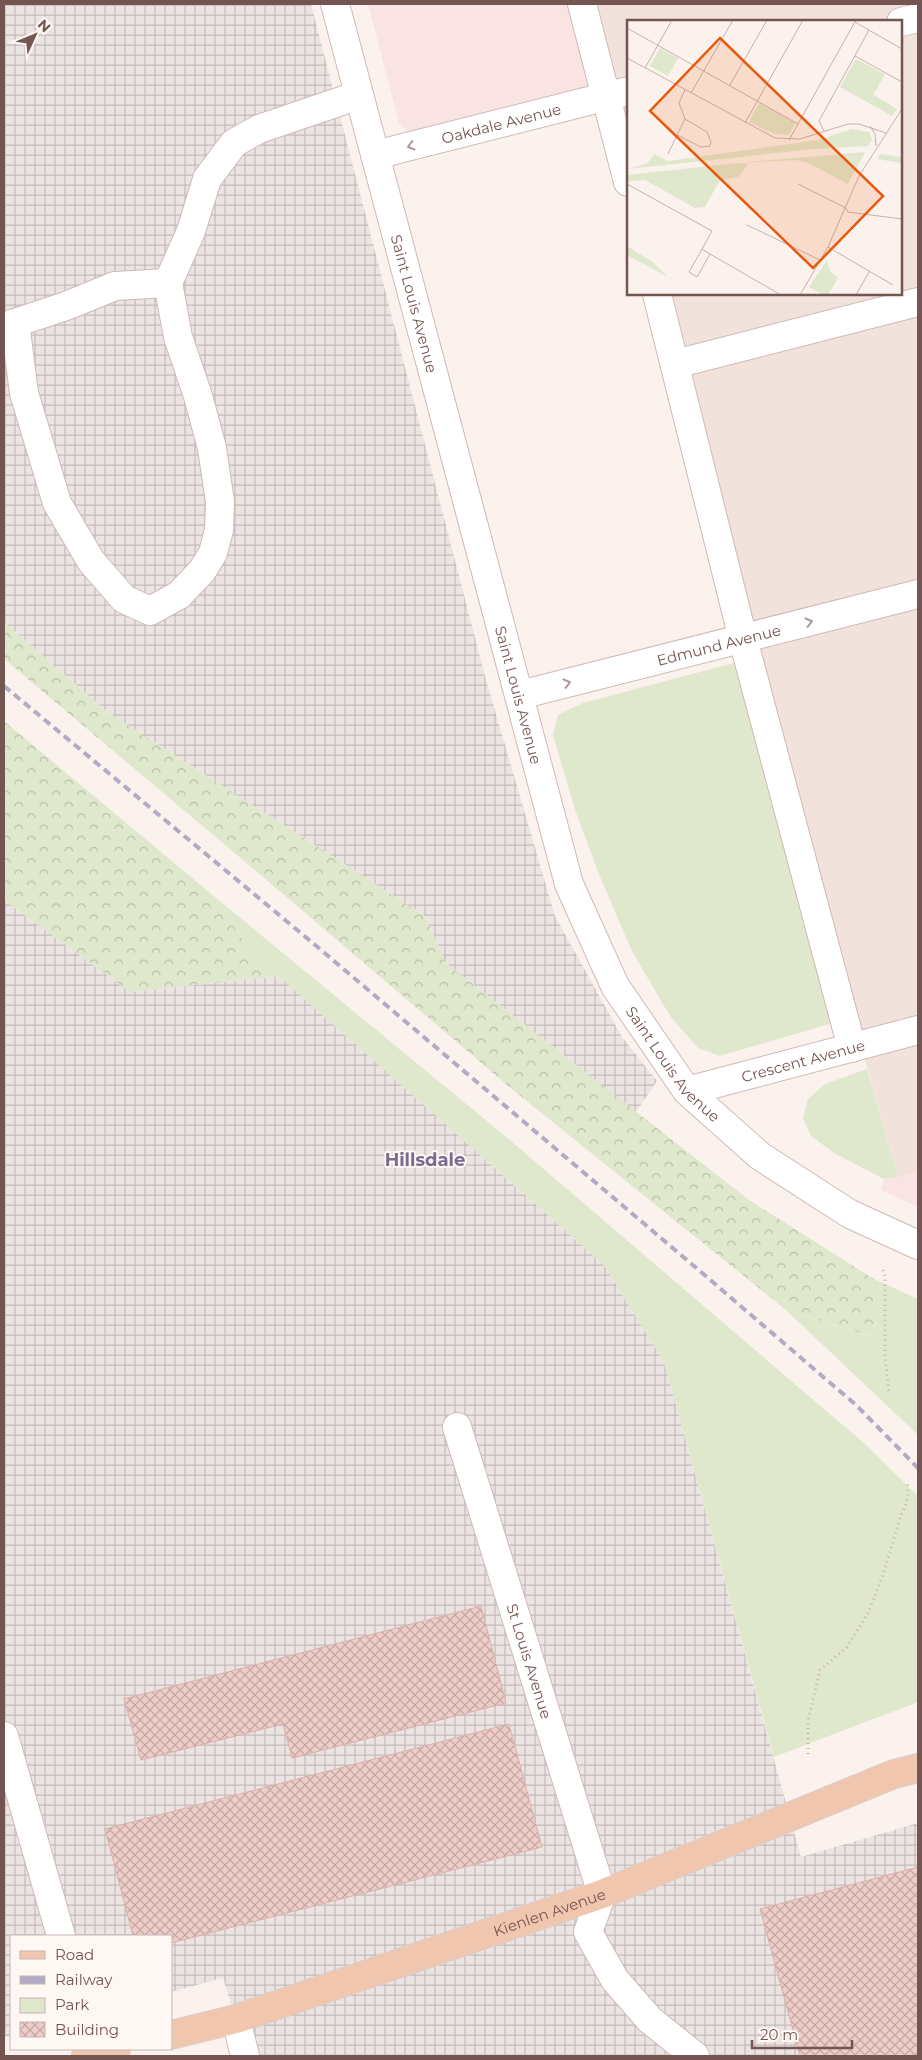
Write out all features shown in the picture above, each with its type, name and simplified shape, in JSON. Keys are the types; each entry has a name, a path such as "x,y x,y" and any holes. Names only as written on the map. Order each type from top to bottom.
{"main road":[{"name":"Kienlen Avenue","path":"172,2035 236,2020 602,1894 894,1774 918,1768"}],"street":[{"name":"Saint Louis Avenue","path":"335,4 569,884 615,986 687,1091 760,1156 850,1214 918,1245"},
{"path":"582,4 617,94 627,174"},
{"path":"902,22 918,18"},
{"name":"Oakdale Avenue","path":"374,155 617,94"},
{"path":"168,283 115,286 66,306 10,325 24,393 57,503 91,561 124,600 150,611 179,595 202,571 213,553 219,530 220,502 212,448 198,396 178,337 168,283 191,231 206,179 234,143 259,129 359,95"},
{"path":"657,295 743,639 852,1048"},
{"path":"675,364 918,302"},
{"name":"Edmund Avenue","path":"520,695 918,594"},
{"name":"Crescent Avenue","path":"687,1091 918,1030"},
{"name":"St Louis Avenue","path":"457,1428 602,1894"},
{"path":"4,1736 61,1935"},
{"path":"602,1894 588,1932 615,1980 650,2020 695,2056"},
{"path":"236,2020 244,2056"}],"path":[{"path":"883,1270 885,1276 885,1355 888,1393"},
{"path":"808,1754 808,1721 820,1670 847,1647 868,1613 883,1575 901,1515 906,1506 908,1496 907,1482"}],"shaded area":[{"path":"4,4 311,4 486,680 555,916 622,1037 657,1081 636,1112 446,963 425,916 106,711 4,622"},
{"path":"368,4 568,4 591,88 410,133 399,123"},
{"path":"592,4 918,4 918,1172 898,1177 819,896 665,295 902,295 902,20 627,20 627,144"},
{"path":"4,900 130,992 279,976 604,1265 664,1362 801,1857 918,1823 918,2056 245,2056 223,1978 172,1992 172,1935 10,1935 10,2036 4,2037"},
{"path":"918,1172 918,1207 881,1190 884,1179"}],"green space":[{"path":"4,622 106,711 425,916 446,963 749,1200 874,1279 873,1337 786,1310 513,1090 4,659"},
{"path":"741,661 836,1022 720,1056 698,1048 670,1016 632,951 600,877 575,810 553,735 558,715 583,703"},
{"path":"4,721 215,897 249,950 279,976 130,992 4,900"},
{"path":"215,897 505,1136 865,1444 918,1496 918,1702 774,1757 664,1362 604,1265 249,950"},
{"path":"867,1069 898,1177 884,1179 834,1153 811,1136 803,1118 808,1099 825,1084"},
{"path":"874,1279 918,1299 918,1435 786,1310 872,1337"}],"building":[{"path":"481,1606 506,1703 292,1758 283,1724 141,1760 124,1699"},
{"path":"509,1724 542,1847 172,1943 172,1935 133,1935 105,1829"},
{"path":"918,1867 918,2056 800,2056 760,1909"}],"railway":[{"path":"4,686 314,944 694,1266 856,1405 918,1468"}],"district":[{"name":"Hillsdale","path":"425,1160"}]}
